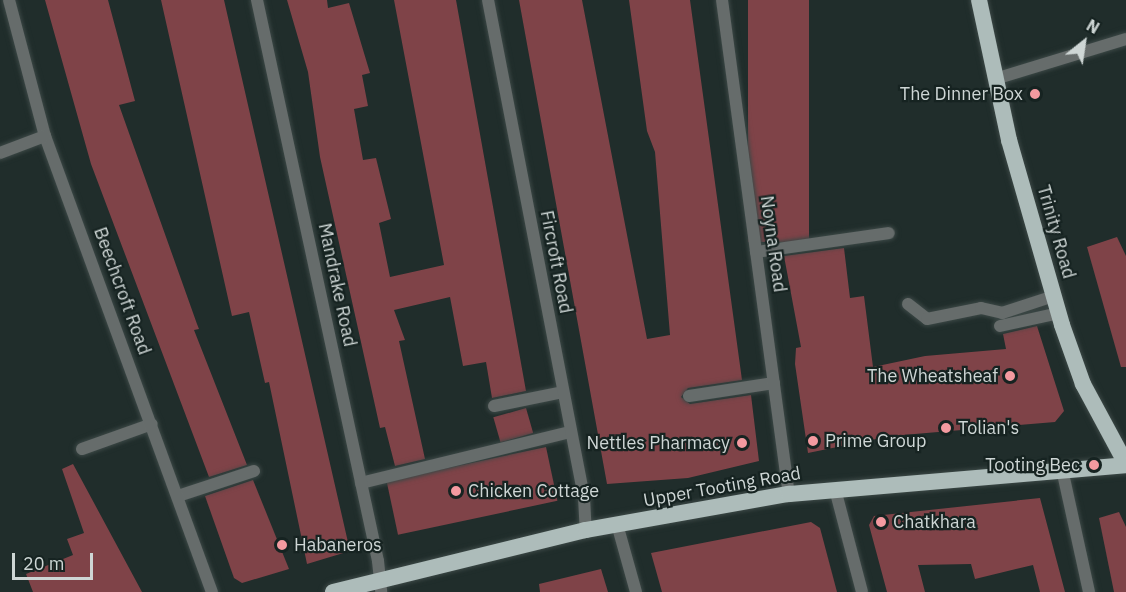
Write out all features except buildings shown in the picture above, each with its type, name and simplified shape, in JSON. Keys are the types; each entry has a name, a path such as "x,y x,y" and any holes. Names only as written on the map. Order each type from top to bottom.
{"highway":[{"name":"Trinity Road","path":"980,0 995,79 1057,304 1083,384 1126,465"},
{"name":"Upper Tooting Road","path":"333,592 379,585 586,530 789,494 1126,465"}],"street":[{"name":"Beechcroft Road","path":"9,0 45,136 212,592"},
{"name":"Mandrake Road","path":"257,0 362,483 376,552 379,585"},
{"name":"Fircroft Road","path":"488,0 572,432 586,530"},
{"name":"Noyna Road","path":"722,0 789,494"},
{"path":"995,79 1126,39"},
{"path":"0,153 45,136"},
{"path":"756,252 889,233"},
{"path":"908,304 927,319 981,308 1002,313 1057,304"},
{"path":"1000,326 1057,304"},
{"path":"689,396 774,383"},
{"path":"494,406 563,392"},
{"path":"82,449 152,424"},
{"path":"362,483 572,432"},
{"path":"1062,469 1089,592"},
{"path":"178,496 254,471"},
{"path":"835,489 862,592"},
{"path":"617,524 636,592"}],"place":[{"name":"The Dinner Box","path":"1035,94"},
{"name":"The Wheatsheaf","path":"1010,376"},
{"name":"Tolian's","path":"946,428"},
{"name":"Prime Group","path":"813,441"},
{"name":"Nettles Pharmacy","path":"742,443"},
{"name":"Tooting Bec","path":"1094,465"},
{"name":"Chicken Cottage","path":"456,491"},
{"name":"Chatkhara","path":"881,522"},
{"name":"Habaneros","path":"282,545"}]}
